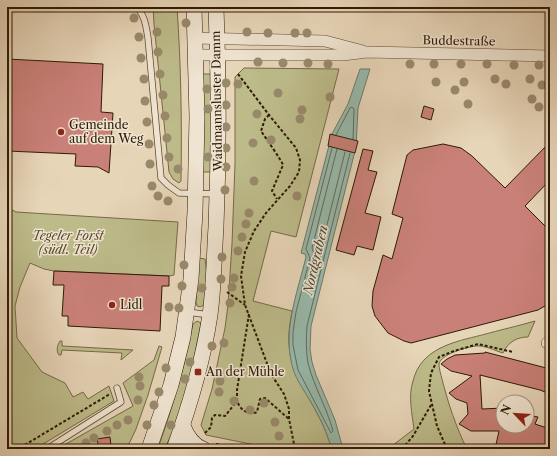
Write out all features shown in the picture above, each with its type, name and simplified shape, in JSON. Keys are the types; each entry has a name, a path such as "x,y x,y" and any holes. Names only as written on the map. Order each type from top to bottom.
{"main road":[{"name":"Waidmannsluster Damm","path":"149,449 172,384 187,312 191,279 196,194 197,117 194,7"},
{"name":"Waidmannsluster Damm","path":"174,449 190,404 198,372 210,315 213,290 219,119 216,7"},
{"path":"183,426 189,439 196,445 208,446"}],"street":[{"name":"Buddestraße","path":"195,38 324,41 367,52"},
{"name":"Buddestraße","path":"196,55 343,56 367,52 550,56"}],"lane":[{"path":"136,7 146,23 161,178 168,186 179,193 217,194"},
{"path":"187,312 210,315"},
{"path":"48,449 121,402 117,389"}],"path":[{"path":"238,74 296,148 300,160 299,172 290,186 277,199 254,230 245,252 241,276 245,305 248,314 272,374 284,394 289,409 289,418 295,449"},
{"path":"269,115 261,130 276,155 282,161 283,165 272,192 277,199"},
{"path":"227,292 245,305"},
{"path":"205,433 211,427 212,418 215,415 225,416 237,402 248,314"},
{"path":"447,449 437,426 429,390 431,373 439,357 478,344 513,352"},
{"path":"23,449 23,446 117,389"},
{"path":"237,402 248,414 253,414 257,412 260,399 265,398 289,418"},
{"path":"402,449 413,436 432,405"},
{"path":"208,446 242,449"}],"green space":[{"path":"153,7 177,7 181,116 181,181 179,183 173,179 169,172"},
{"path":"244,68 339,69 296,237 271,231 253,301 292,311 289,328 290,355 296,374 322,423 332,449 275,449 206,435 201,425 212,389 225,328 228,305 235,164 235,77"},
{"path":"203,74 212,74 212,172 203,172"},
{"name":"Tegeler Forst (südl. Teil)","path":"7,207 16,212 178,222 174,275 54,271 44,269 30,263 20,287 15,306 17,338 42,372 65,383 73,397 83,392 88,399 109,386 114,401 35,449 29,448 26,445 17,449 7,449"},
{"path":"199,258 205,259 207,275 204,305 200,307 197,306 196,302"},
{"path":"197,321 201,323 190,378 173,431 165,448 158,448 178,387 193,324"},
{"path":"535,321 528,337 513,341 507,346 503,353 486,347 476,346 449,354 441,360 439,368 447,397 456,424 467,449 388,449 414,429 411,405 413,381 417,370 423,361 431,354 440,348 461,340"},
{"path":"60,341 62,341 62,346 133,350 121,360 122,353 62,350 61,355 59,355 57,348"},
{"path":"159,346 162,347 148,395 129,444 122,449 57,449 133,406 123,383 154,360"}],"water":[{"name":"Nordgraben","path":"360,69 370,69 358,108 356,147 311,326 310,349 312,362 335,420 343,449 332,449 320,419 294,372 290,358 290,329 295,300 306,257 305,254 301,253 332,134 348,104"}],"building":[{"name":"Gemeinde auf dem Weg","path":"7,59 103,64 101,112 113,113 109,173 98,167 75,166 76,154 7,151"},
{"path":"424,106 434,109 431,120 421,117"},
{"path":"330,134 358,141 355,153 328,146"},
{"path":"550,142 550,180 525,206 550,231 550,303 538,310 411,343 388,333 375,316 372,306 373,291 383,255 392,259 403,218 392,214 407,155 413,150 443,144 461,148 472,156 505,188"},
{"path":"363,149 373,151 368,170 377,172 365,213 381,217 373,250 357,246 354,255 336,250"},
{"name":"Lidl","path":"54,271 169,276 169,286 162,286 160,331 68,326 68,316 62,316 64,285 53,285"},
{"path":"485,353 550,369 550,394 540,390 480,375 482,409 495,408 495,431 471,431 459,424 468,414 467,403 456,399 449,393 472,376 451,371 441,364 455,355"},
{"path":"535,416 538,417 535,424"},
{"path":"535,424 550,429 550,449 537,449 528,445 526,449 495,449 498,434 535,434"},
{"path":"110,437 111,446 99,448 97,439"}],"place":[{"name":"Gemeinde auf dem Weg","path":"61,132"},
{"name":"Lidl","path":"112,305"},
{"name":"An der Mühle","path":"198,372"}]}
